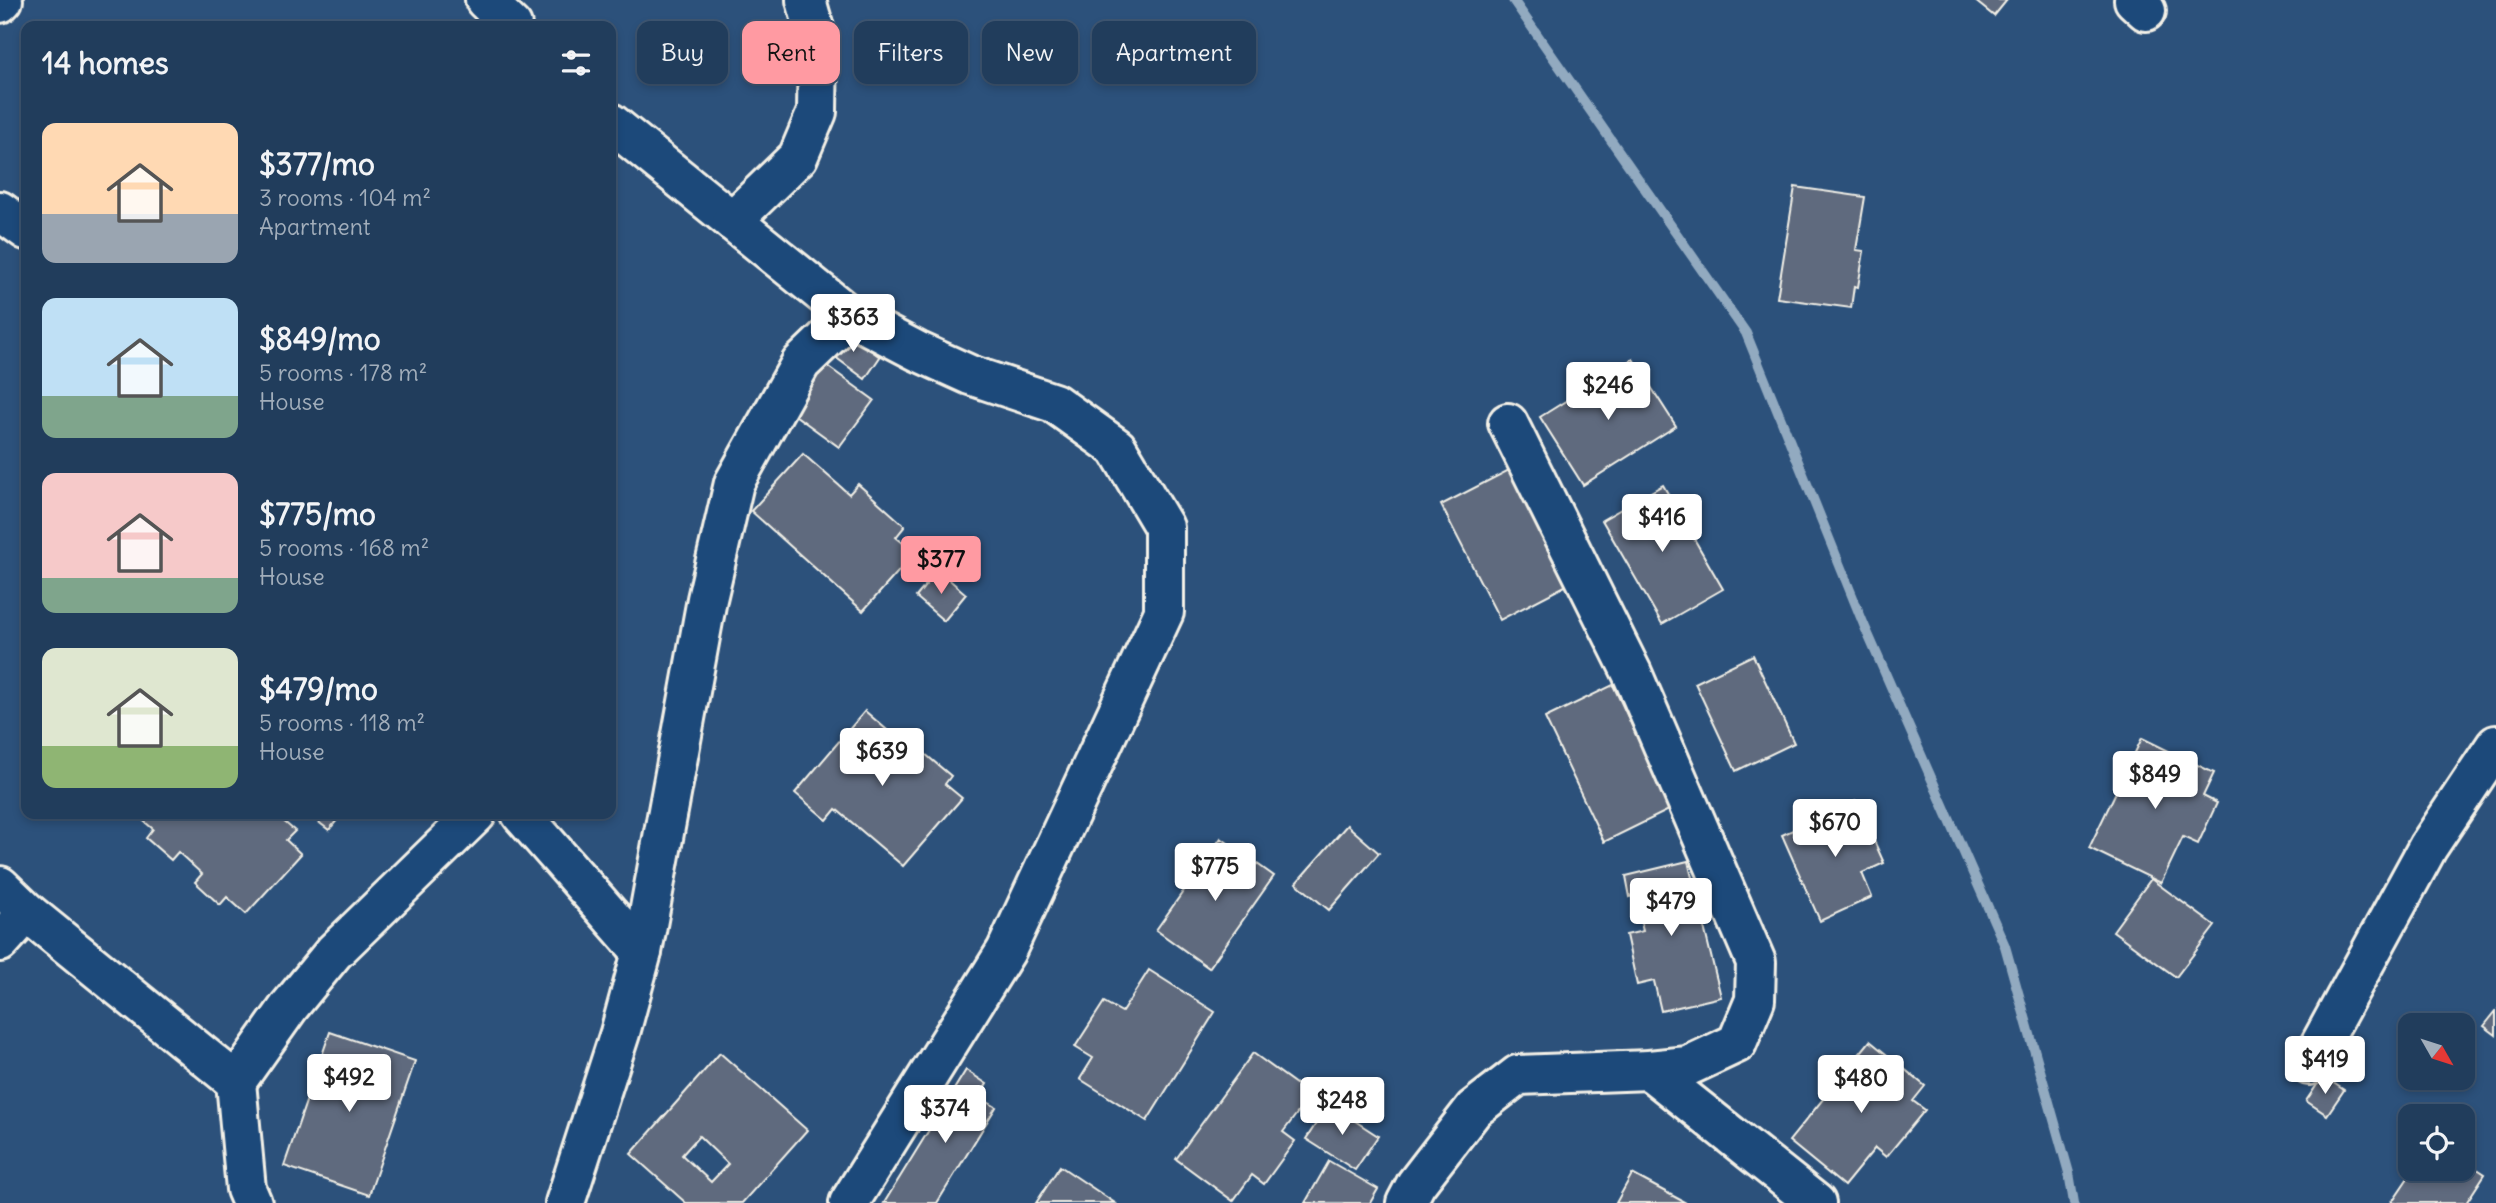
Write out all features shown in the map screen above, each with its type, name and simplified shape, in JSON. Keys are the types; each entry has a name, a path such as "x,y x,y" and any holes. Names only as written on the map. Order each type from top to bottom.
{"street":[{"path":"485,0 507,21"},
{"path":"732,221 798,158 817,112 818,42 806,0"},
{"path":"616,126 850,316 970,375 1054,403 1117,448 1164,527 1164,612 1006,951 849,1203"},
{"path":"0,211 21,226"},
{"path":"565,1203 620,1033 642,952 707,599 734,484 801,363 850,316"},
{"path":"1406,1203 1416,1184 1474,1109 1518,1075 1688,1066 1737,1043 1755,1000 1756,962 1632,673 1508,424"},
{"path":"2309,1065 2428,846 2496,745"},
{"path":"252,1203 246,1189 236,1082 289,1007 334,952 471,819"},
{"path":"525,819 642,952"},
{"path":"0,886 27,912 236,1082"},
{"path":"0,942 27,912"},
{"path":"1649,1070 1816,1203"}],"building":[{"path":"1974,0 2007,0 1994,16"},
{"path":"1795,187 1865,197 1856,250 1864,251 1858,287 1854,286 1851,308 1777,298"},
{"path":"842,329 880,357 865,379 827,351"},
{"path":"1633,359 1676,426 1583,485 1540,417"},
{"path":"823,363 874,400 839,447 788,410"},
{"path":"803,454 849,494 858,484 905,526 896,537 915,553 863,611 751,511"},
{"path":"1509,470 1567,585 1500,620 1441,505"},
{"path":"1663,485 1723,589 1662,624 1602,520"},
{"path":"938,570 966,594 944,621 916,597"},
{"path":"1753,655 1794,743 1736,771 1695,683"},
{"path":"1613,685 1671,809 1604,842 1545,718"},
{"path":"865,711 901,742 905,737 951,776 945,784 962,798 903,866 836,809 827,820 795,793"},
{"path":"2142,738 2214,773 2203,796 2217,803 2198,844 2183,837 2161,883 2089,848"},
{"path":"1856,801 1884,863 1862,873 1872,897 1820,921 1782,835"},
{"path":"141,819 281,819 295,831 286,840 301,854 246,914 227,897 220,905 195,882 202,874 178,852 171,860 146,838 153,829"},
{"path":"315,819 338,819 329,830"},
{"path":"1347,825 1379,853 1329,910 1296,883"},
{"path":"1221,838 1274,876 1209,968 1156,930"},
{"path":"1688,861 1721,997 1661,1011 1654,981 1637,985 1626,935 1643,931 1634,895 1630,897 1626,876"},
{"path":"2151,879 2215,926 2176,977 2113,931"},
{"path":"1149,970 1215,1012 1147,1121 1080,1079 1093,1058 1075,1047 1104,1002 1122,1012"},
{"path":"2496,1011 2496,1035 2484,1026"},
{"path":"330,1032 415,1061 369,1195 284,1166"},
{"path":"1870,1041 1925,1086 1913,1101 1925,1110 1886,1157 1875,1148 1844,1186 1789,1141"},
{"path":"720,1053 807,1130 742,1203 686,1203 631,1154","holes":["699,1136 728,1164 711,1182 682,1155"]},
{"path":"1253,1053 1311,1095 1283,1132 1295,1141 1264,1184 1252,1175 1233,1201 1176,1159"},
{"path":"966,1070 987,1084 979,1097 996,1107 937,1203 884,1203"},
{"path":"2323,1076 2344,1090 2327,1115 2306,1101"},
{"path":"1329,1104 1378,1136 1355,1170 1306,1139"},
{"path":"1329,1161 1378,1189 1370,1203 1305,1203"},
{"path":"1060,1166 1115,1203 1036,1203"},
{"path":"2475,1167 2485,1174 2466,1203 2391,1203 2406,1181 2475,1181"},
{"path":"1632,1174 1686,1203 1616,1203"}],"waterway":[{"path":"1513,0 1746,333 1864,625 2005,946 2069,1173 2074,1203"}]}
